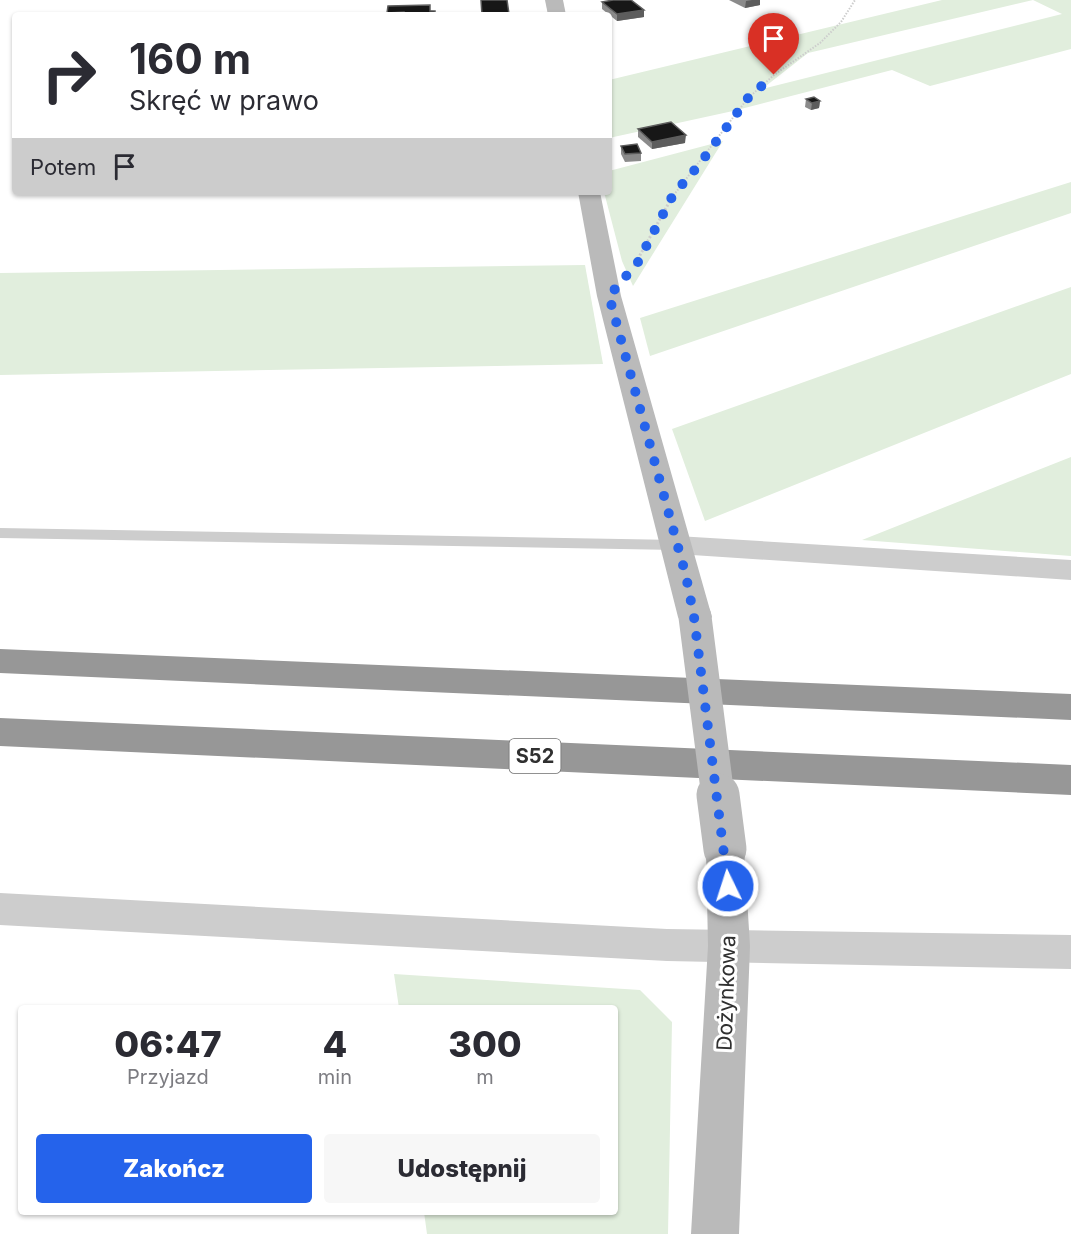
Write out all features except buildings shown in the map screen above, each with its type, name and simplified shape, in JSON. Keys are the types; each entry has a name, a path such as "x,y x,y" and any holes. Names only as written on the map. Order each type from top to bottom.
{"highway":[{"path":"0,661 1071,707"},
{"name":"S52","path":"0,732 1071,780"}],"street":[{"name":"Dożynkowa","path":"590,195 609,296 694,617 725,849 729,946 715,1234"},
{"path":"676,545 1071,570"},
{"path":"0,909 667,945 1071,952"}],"lane":[{"path":"0,533 676,545"}],"path":[{"path":"609,296 638,262 673,195 699,165 748,98 774,75 820,44 841,22 855,0"}],"green space":[{"path":"942,0 1033,0 1071,0 1071,49 930,86 892,70 733,111 612,137 612,79","holes":["1033,0 1062,14 762,89 808,53"]},
{"path":"723,141 633,286 622,261 605,195 612,195 612,170"},
{"path":"1071,182 1071,213 650,356 640,318"},
{"path":"585,265 603,364 0,375 0,273"},
{"path":"1071,287 1071,374 705,521 672,429"},
{"path":"1071,457 1071,556 862,540"},
{"path":"394,974 640,990 672,1022 668,1234 427,1234 424,1215 618,1215 618,1005 399,1005"}],"route":[{"path":"728,886 694,617 686,576 609,296 638,262 673,195 699,165 748,98 774,75"}]}
